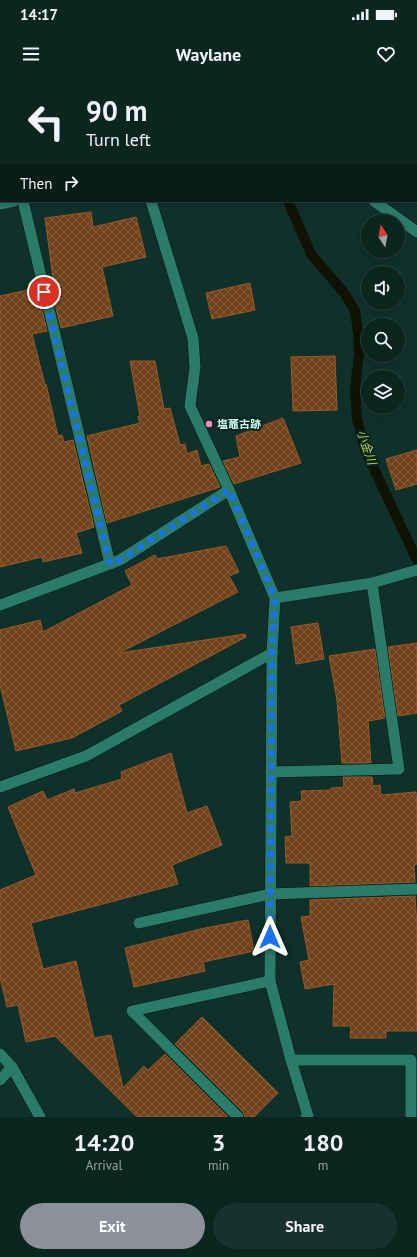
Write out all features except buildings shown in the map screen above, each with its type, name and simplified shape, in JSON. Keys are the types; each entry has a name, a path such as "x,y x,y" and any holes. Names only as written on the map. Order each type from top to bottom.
{"street":[{"path":"23,202 110,564"},
{"path":"151,202 193,338 195,367 190,406 229,490 275,598 272,653 270,980 291,1060 308,1116 306,1117"},
{"path":"375,202 417,232"},
{"path":"0,605 120,560 229,490"},
{"path":"275,598 372,583 417,570"},
{"path":"271,772 399,769 372,583"},
{"path":"0,787 86,756 272,653"},
{"path":"139,923 270,894 417,888"},
{"path":"238,1117 132,1011 270,980"},
{"path":"0,1054 12,1067 40,1117"},
{"path":"291,1060 414,1060 412,1117"},
{"path":"0,1080 12,1067"}],"waterway":[{"name":"小金川","path":"288,202 311,254 345,294 355,311 359,353 355,389 357,419 365,450 417,560"}],"place":[{"name":"塩竈古跡","path":"209,424"}],"route":[{"path":"44,292 110,564 120,560 229,490 275,598 272,653 270,937"}]}
